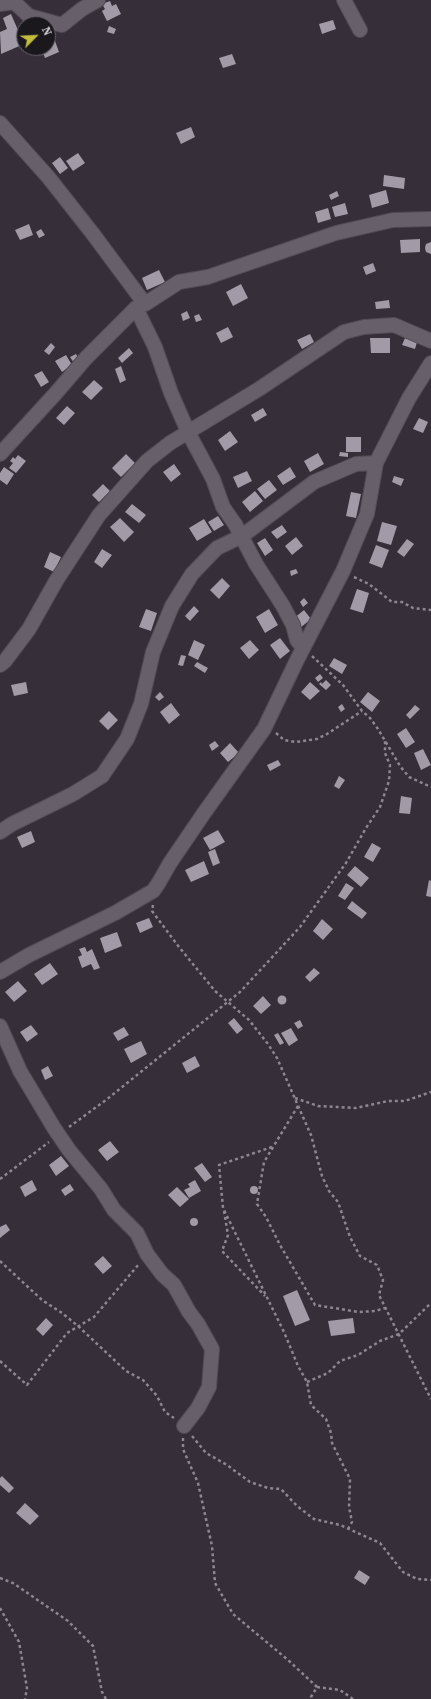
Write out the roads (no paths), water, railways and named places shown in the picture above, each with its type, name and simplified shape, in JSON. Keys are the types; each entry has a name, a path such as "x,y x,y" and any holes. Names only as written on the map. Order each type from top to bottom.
{"street":[{"path":"0,4 14,2 29,16 62,25 82,9 98,0"},
{"path":"344,0 360,30"},
{"path":"0,123 49,178 93,234 140,306 171,393 191,438 213,479 223,507 242,536 256,564 286,613 297,640 303,648"},
{"path":"0,454 86,358 140,306 179,282 208,277 336,233 393,220 431,219"},
{"path":"0,665 5,661 29,629 56,581 98,515 147,461 170,443 259,389 344,332 364,327 394,325 431,341"},
{"path":"0,972 29,955 100,921 153,891 204,813 264,729 303,648 343,571 367,514 376,463 409,398 431,363"},
{"path":"0,832 12,824 73,794 102,776 127,739 141,704 153,652 172,606 192,574 217,548 242,536 314,482 356,464 376,463"},
{"path":"0,1026 20,1071 59,1135 101,1189 114,1210 137,1233 147,1254 162,1274 174,1285 212,1350 209,1387 198,1408 184,1426"}]}
